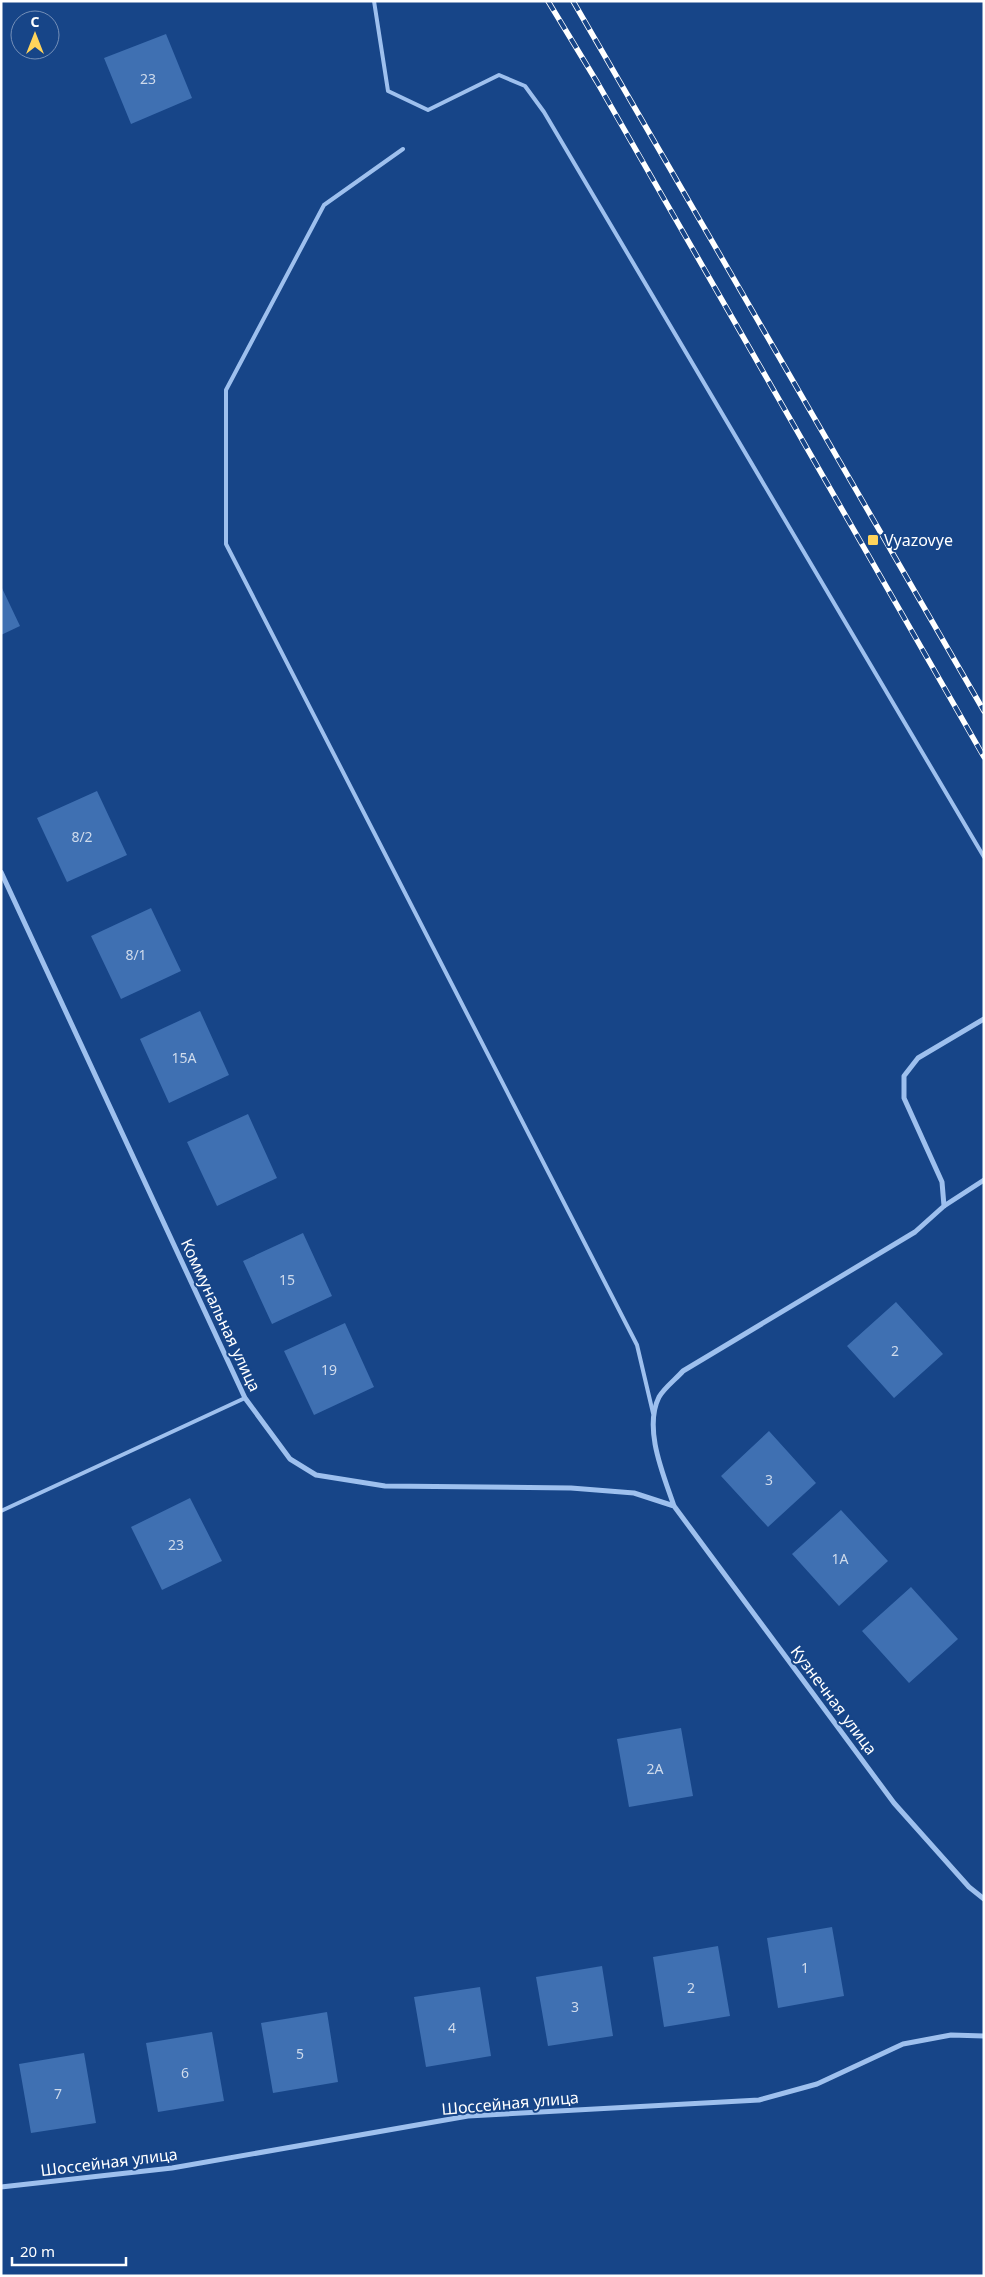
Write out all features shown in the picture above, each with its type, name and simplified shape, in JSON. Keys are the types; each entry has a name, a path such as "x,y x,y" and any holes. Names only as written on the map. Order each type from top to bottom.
{"street":[{"name":"Коммунальная улица","path":"1,872 245,1398 290,1459 316,1475 385,1486 580,1488 634,1493 674,1506"},
{"path":"944,1206 942,1182 904,1098 904,1076 918,1058 984,1019"},
{"path":"654,1418 659,1396 683,1371 915,1232 944,1206 984,1180"},
{"name":"Кузнечная улица","path":"654,1418 657,1457 674,1506 894,1802 969,1887 984,1899"},
{"name":"Шоссейная улица","path":"1,2187 172,2168 468,2116 759,2100 817,2084 903,2044 951,2035 984,2036"}],"lane":[{"path":"374,1 388,91 428,110 498,76 525,86 544,112 984,857"},
{"path":"403,148 324,205 226,390 226,544 637,1345 654,1418"},
{"path":"1,1512 245,1398"}],"building":[{"path":"166,34 192,98 131,124 104,58"},
{"path":"1,586 20,626 1,635"},
{"path":"97,791 127,855 67,882 37,818"},
{"path":"151,908 181,971 121,999 91,936"},
{"path":"200,1011 229,1075 169,1103 140,1039"},
{"path":"248,1114 277,1178 217,1206 187,1142"},
{"path":"303,1233 332,1296 272,1324 243,1261"},
{"path":"896,1302 943,1354 894,1398 847,1346"},
{"path":"345,1323 374,1387 314,1415 284,1351"},
{"path":"769,1431 816,1483 768,1527 721,1476"},
{"path":"190,1498 222,1561 162,1590 131,1527"},
{"path":"841,1510 888,1561 839,1606 792,1554"},
{"path":"911,1587 958,1639 909,1683 862,1631"},
{"path":"681,1728 693,1796 629,1807 617,1739"},
{"path":"832,1927 844,1996 778,2008 767,1938"},
{"path":"718,1946 730,2016 664,2027 653,1957"},
{"path":"602,1966 613,2036 548,2046 536,1977"},
{"path":"480,1987 491,2056 426,2067 414,1997"},
{"path":"327,2012 338,2082 273,2093 261,2023"},
{"path":"212,2032 224,2101 158,2112 146,2043"},
{"path":"84,2053 96,2123 31,2133 19,2064"}],"railway":[{"path":"548,1 597,82 984,757"},
{"path":"573,1 984,711"}],"place":[{"name":"Vyazovye","path":"873,540"}]}
